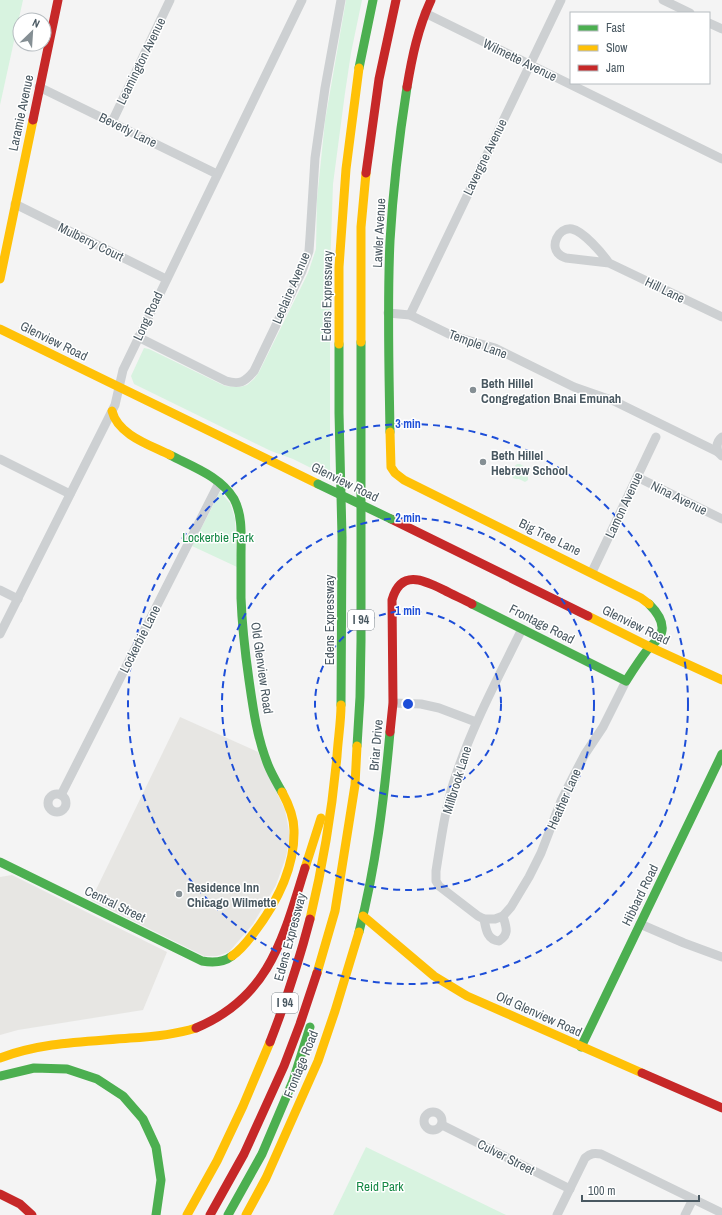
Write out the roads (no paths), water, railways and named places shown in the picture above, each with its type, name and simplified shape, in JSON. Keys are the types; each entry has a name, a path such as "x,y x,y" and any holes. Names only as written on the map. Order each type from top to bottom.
{"main road":[{"name":"Laramie Avenue","path":"0,279 58,0"},
{"name":"Edens Expressway","path":"187,1215 217,1161 244,1106 284,1006 300,956 322,863 335,774 341,710 342,537 339,413 339,267 346,169 358,73 373,0"},
{"name":"I 94","path":"210,1215 244,1154 284,1066 311,991 335,911 355,784 360,697 361,641 361,227 368,153 379,78 396,0"},
{"name":"Lawler Avenue","path":"393,471 391,462 388,313 390,240 404,100 414,51 425,14 431,0"},
{"name":"Glenview Road","path":"0,329 650,647 722,680"},
{"name":"Old Glenview Road","path":"112,411 118,425 132,436 203,472 219,483 234,498 239,513 241,528 243,630 250,686 259,736 268,766 292,812 295,831 290,863 274,902 257,930 231,957 220,963"},
{"name":"Big Tree Lane","path":"393,471 404,480 592,572 652,605 658,612 662,626 660,636 650,647"},
{"name":"Frontage Road","path":"407,580 417,579 426,581 626,681"},
{"name":"Briar Drive","path":"363,916 386,791 393,703 392,600 398,587 407,580"},
{"path":"626,681 650,647"},
{"name":"Hibbard Road","path":"581,1047 722,754"},
{"path":"0,1058 32,1047 142,1038 182,1032 212,1021 244,999 265,973 274,958 284,935 335,774"},
{"name":"Central Street","path":"0,862 202,961 214,964 220,963"},
{"path":"326,976 332,944 335,911"},
{"name":"Old Glenview Road","path":"363,916 442,982 467,996 722,1108"},
{"name":"Frontage Road","path":"246,1215 266,1178 318,1061 353,954 363,916"},
{"path":"228,1215 262,1154 293,1081 313,1018"},
{"path":"0,1076 10,1072 34,1067 59,1067 78,1071 98,1079 110,1085 121,1094 146,1124 155,1143 162,1181 156,1215"},
{"path":"0,1194 20,1204 32,1215"},
{"path":"0,1202 26,1215"}],"street":[{"name":"Leamington Avenue","path":"112,122 170,0"},
{"name":"Long Road","path":"0,634 115,406 123,370 302,0"},
{"name":"Leclaire Avenue","path":"138,338 233,383 245,381 254,371 302,271 308,251 315,158 325,88 341,0"},
{"name":"Lavergne Avenue","path":"410,315 561,0"},
{"path":"663,0 688,12"},
{"name":"Wilmette Avenue","path":"425,14 722,159"},
{"path":"710,23 722,29"},
{"name":"Beverly Lane","path":"39,87 217,174"},
{"name":"Mulberry Court","path":"15,204 166,279"},
{"name":"Hill Lane","path":"609,263 598,249 577,231 572,229 564,230 557,236 555,246 557,251 560,255 566,258 609,263 722,317"},
{"name":"Temple Lane","path":"388,313 410,315 449,334 495,348 574,387 614,401 720,454"},
{"name":"Temple Lane","path":"720,454 717,444 718,440 722,437"},
{"name":"Lamon Avenue","path":"592,572 656,438"},
{"path":"0,459 70,494"},
{"name":"Nina Avenue","path":"637,477 722,519"},
{"name":"Lockerbie Lane","path":"61,795 219,483"},
{"path":"0,590 18,599"},
{"name":"Millbrook Lane","path":"484,919 444,891 439,886 435,877 449,799 455,778 476,722 522,629"},
{"name":"Heather Lane","path":"499,918 511,907 529,877 541,853 561,801 585,754 603,727 626,681"},
{"path":"393,703 421,704 439,708 476,722"},
{"path":"499,918 507,932 505,936 499,941 493,940 488,936 484,919 499,918"},
{"path":"640,924 722,957"},
{"name":"Culver Street","path":"442,1124 570,1189"},
{"path":"557,1215 585,1158 589,1154 595,1153 601,1154 722,1213"},
{"path":"685,1215 693,1199"}],"place":[{"name":"Beth Hillel Congregation Bnai Emunah","path":"473,390"},
{"name":"Beth Hillel Hebrew School","path":"483,462"},
{"name":"Residence Inn Chicago Wilmette","path":"179,894"}],"park label":[{"name":"Lockerbie Park","path":"218,537"},
{"name":"Reid Park","path":"380,1186"}]}
